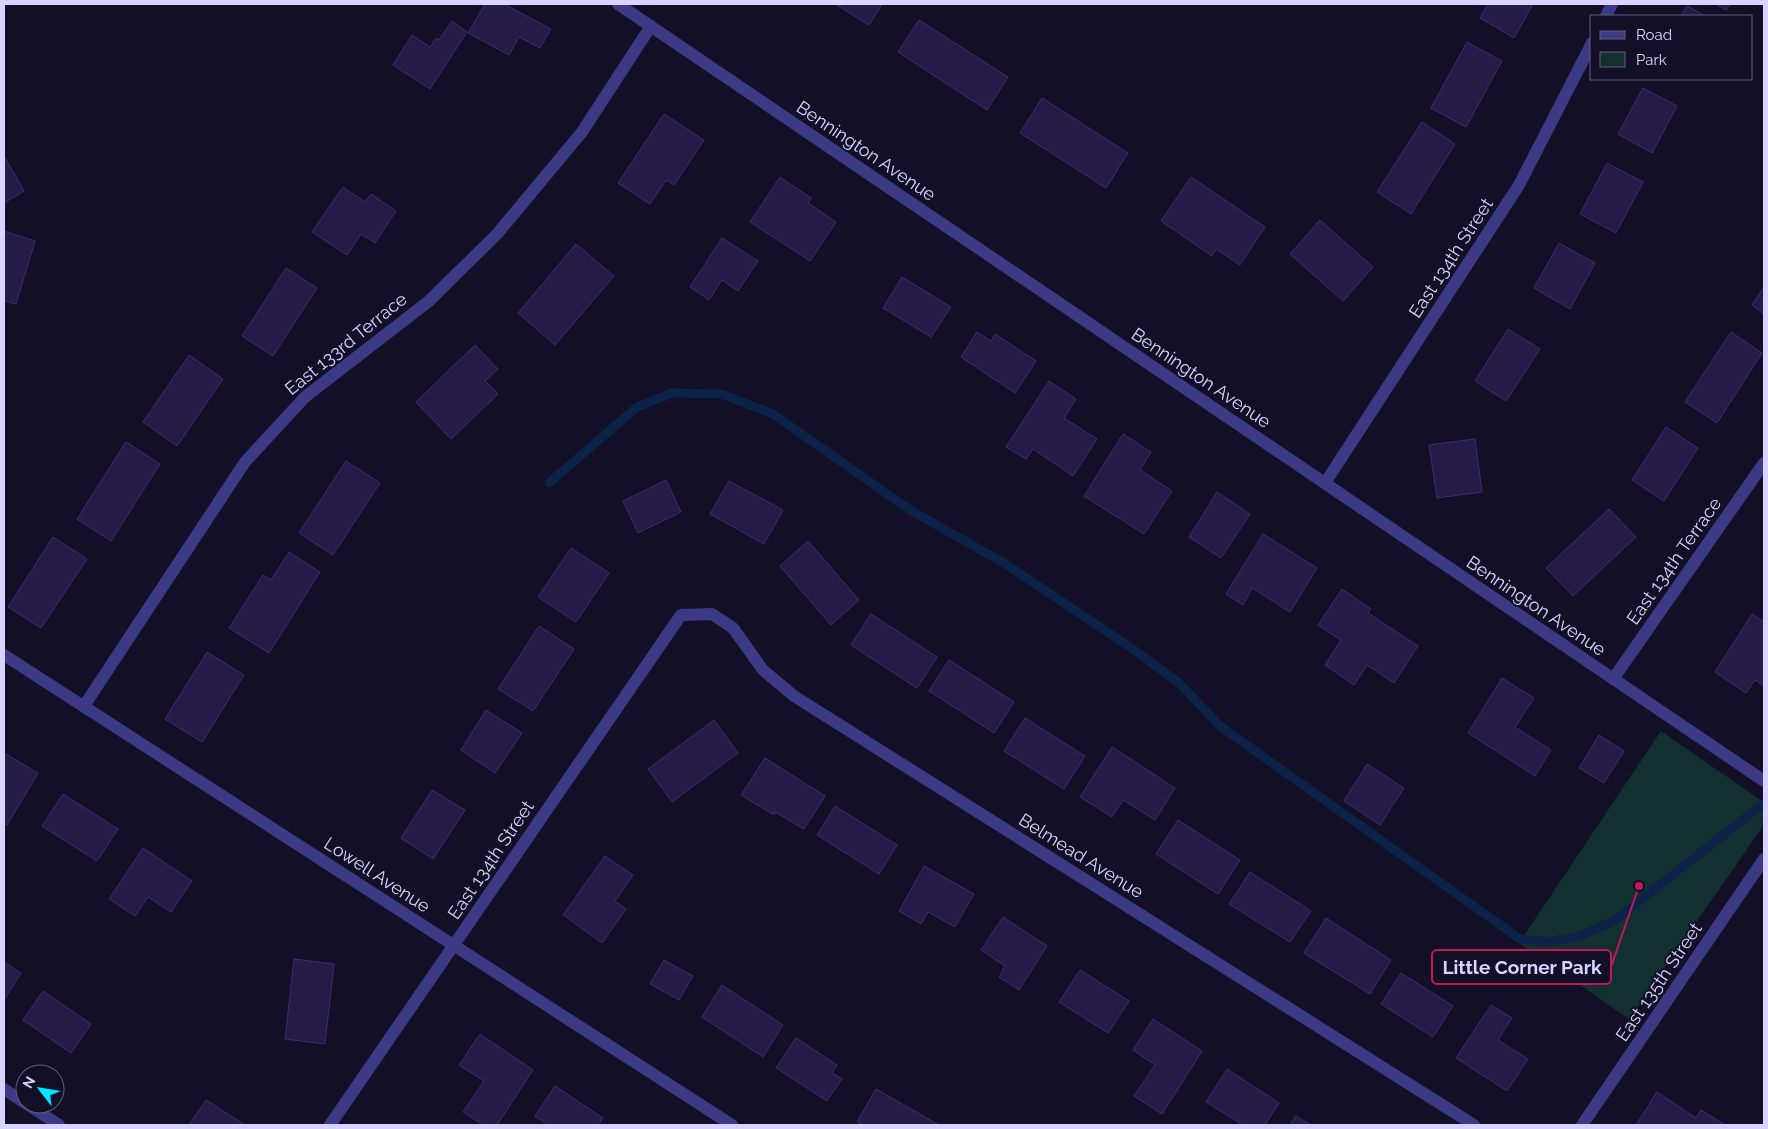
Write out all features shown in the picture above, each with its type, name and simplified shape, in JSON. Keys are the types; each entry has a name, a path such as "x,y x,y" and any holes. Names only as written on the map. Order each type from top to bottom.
{"street":[{"name":"Bennington Avenue","path":"618,4 1764,781"},
{"name":"East 133rd Terrace","path":"84,706 245,462 305,397 428,300 497,234 582,132 651,26"},
{"name":"East 134th Street","path":"1325,483 1519,185 1590,47"},
{"name":"East 134th Terrace","path":"1613,679 1764,463"},
{"name":"East 134th Street","path":"330,1125 681,614"},
{"name":"Belmead Avenue","path":"681,614 712,614 726,623 733,628 764,670 794,696 1474,1125"},
{"name":"Lowell Avenue","path":"4,654 732,1125"},
{"name":"East 135th Street","path":"1582,1125 1764,860"},
{"path":"4,1089 15,1096"},
{"path":"42,1114 59,1125"}],"green space":[{"path":"1661,731 1759,799 1764,810 1764,817 1761,829 1629,1019 1519,943"}],"building":[{"path":"485,4 504,4 551,29 540,48 519,37 509,55 468,33"},
{"path":"835,4 882,4 869,25"},
{"path":"1488,4 1533,4 1514,38 1480,18"},
{"path":"1716,4 1730,4 1726,10"},
{"path":"1687,6 1704,15 1682,15"},
{"path":"919,20 1008,77 987,110 898,52"},
{"path":"452,21 467,32 430,89 393,65 412,35 430,47 436,38 439,40"},
{"path":"1467,42 1502,61 1466,127 1431,108"},
{"path":"1643,88 1677,106 1652,153 1618,134"},
{"path":"1042,98 1128,153 1106,188 1020,133"},
{"path":"664,114 704,140 674,185 666,180 650,204 618,183"},
{"path":"1422,122 1455,144 1411,214 1377,192"},
{"path":"4,156 24,191 4,203"},
{"path":"1607,163 1643,182 1616,233 1580,214"},
{"path":"780,177 811,198 808,203 836,222 810,261 750,222"},
{"path":"1191,177 1265,227 1240,265 1216,249 1212,256 1161,221"},
{"path":"343,187 365,202 371,194 396,211 375,243 361,234 347,255 312,232"},
{"path":"1320,220 1373,267 1343,301 1290,254"},
{"path":"4,231 35,241 16,304 4,301"},
{"path":"722,238 758,261 738,291 722,280 709,300 690,287"},
{"path":"1559,243 1595,263 1570,309 1534,288"},
{"path":"576,244 614,276 555,345 518,313"},
{"path":"286,268 317,288 273,356 242,336"},
{"path":"902,277 951,307 931,337 883,308"},
{"path":"1764,287 1764,314 1752,305"},
{"path":"1508,329 1540,349 1506,401 1475,381"},
{"path":"977,332 991,341 995,334 1036,361 1015,393 961,357"},
{"path":"1731,332 1762,353 1717,423 1685,402"},
{"path":"475,345 498,369 485,381 498,394 451,439 416,402"},
{"path":"189,355 223,379 177,446 143,422"},
{"path":"1049,381 1076,399 1064,418 1097,439 1073,476 1033,449 1026,459 1006,447"},
{"path":"1666,427 1698,448 1664,501 1632,480"},
{"path":"1123,434 1151,452 1140,470 1172,491 1144,534 1084,496"},
{"path":"1475,439 1482,492 1437,498 1429,445"},
{"path":"126,442 160,464 111,541 77,519"},
{"path":"346,461 380,483 333,555 299,533"},
{"path":"666,480 681,512 638,533 623,501"},
{"path":"729,481 783,510 764,544 710,514"},
{"path":"1217,492 1250,514 1221,558 1189,537"},
{"path":"1609,509 1636,537 1573,596 1546,568"},
{"path":"1263,534 1317,568 1290,612 1252,588 1243,605 1226,594"},
{"path":"53,537 87,559 41,628 8,607"},
{"path":"808,541 859,600 831,625 780,566"},
{"path":"571,548 609,573 576,622 538,597"},
{"path":"289,552 320,572 269,653 229,628 263,575 271,580"},
{"path":"1342,589 1371,609 1368,613 1418,646 1394,683 1367,665 1354,685 1325,665 1341,640 1318,625"},
{"path":"871,614 937,657 917,688 851,645"},
{"path":"1752,614 1764,622 1764,686 1755,680 1746,693 1715,672"},
{"path":"539,626 574,649 533,711 498,689"},
{"path":"207,652 244,675 202,742 165,719"},
{"path":"949,660 1014,702 994,733 929,691"},
{"path":"1502,678 1534,698 1515,727 1551,750 1535,776 1468,733"},
{"path":"486,710 522,733 495,773 461,750"},
{"path":"1025,718 1085,756 1064,789 1004,751"},
{"path":"714,720 738,753 672,802 648,769"},
{"path":"1599,735 1624,751 1604,783 1579,768"},
{"path":"1112,747 1175,788 1155,820 1123,800 1112,817 1080,797"},
{"path":"4,753 38,773 7,825 4,823"},
{"path":"765,758 825,796 804,829 775,812 774,815 741,795"},
{"path":"1367,764 1404,788 1380,825 1344,801"},
{"path":"432,790 465,810 433,859 401,838"},
{"path":"63,794 118,829 97,861 42,826"},
{"path":"835,806 897,845 879,874 817,835"},
{"path":"1178,820 1240,860 1218,894 1156,854"},
{"path":"143,848 192,881 171,912 148,897 135,916 109,899"},
{"path":"605,856 633,875 615,901 626,909 602,943 563,915"},
{"path":"924,866 974,894 955,927 928,912 921,924 899,911"},
{"path":"1250,872 1311,911 1290,942 1229,904"},
{"path":"1003,917 1047,946 1019,990 999,977 1005,966 981,950"},
{"path":"1326,918 1391,960 1370,994 1304,953"},
{"path":"294,959 334,964 325,1044 285,1039"},
{"path":"664,960 693,976 679,1000 650,984"},
{"path":"4,962 21,973 4,1000"},
{"path":"1080,970 1129,1001 1108,1033 1059,1002"},
{"path":"1401,973 1453,1006 1433,1037 1381,1004"},
{"path":"722,985 783,1025 763,1057 702,1017"},
{"path":"43,991 91,1024 71,1053 23,1020"},
{"path":"1491,1005 1512,1018 1498,1040 1528,1059 1507,1091 1456,1058"},
{"path":"1153,1019 1202,1051 1162,1114 1134,1096 1155,1065 1133,1050"},
{"path":"480,1034 533,1070 497,1125 483,1125 463,1112 484,1081 459,1065"},
{"path":"796,1038 837,1065 832,1073 842,1079 827,1101 776,1068"},
{"path":"1227,1069 1279,1103 1265,1125 1243,1125 1206,1102"},
{"path":"555,1086 603,1118 598,1125 548,1125 535,1116"},
{"path":"876,1089 939,1125 864,1125 857,1122"},
{"path":"1657,1092 1696,1118 1701,1110 1725,1125 1636,1125"},
{"path":"206,1100 245,1125 189,1125"},
{"path":"1296,1116 1311,1125 1290,1125"}],"waterway":[{"path":"549,483 637,407 672,393 721,394 773,414 910,510 1004,563 1130,647 1179,683 1220,726 1520,939 1547,942 1577,937 1614,921 1764,803"}],"place":[{"name":"Little Corner Park","path":"1639,886"}]}
